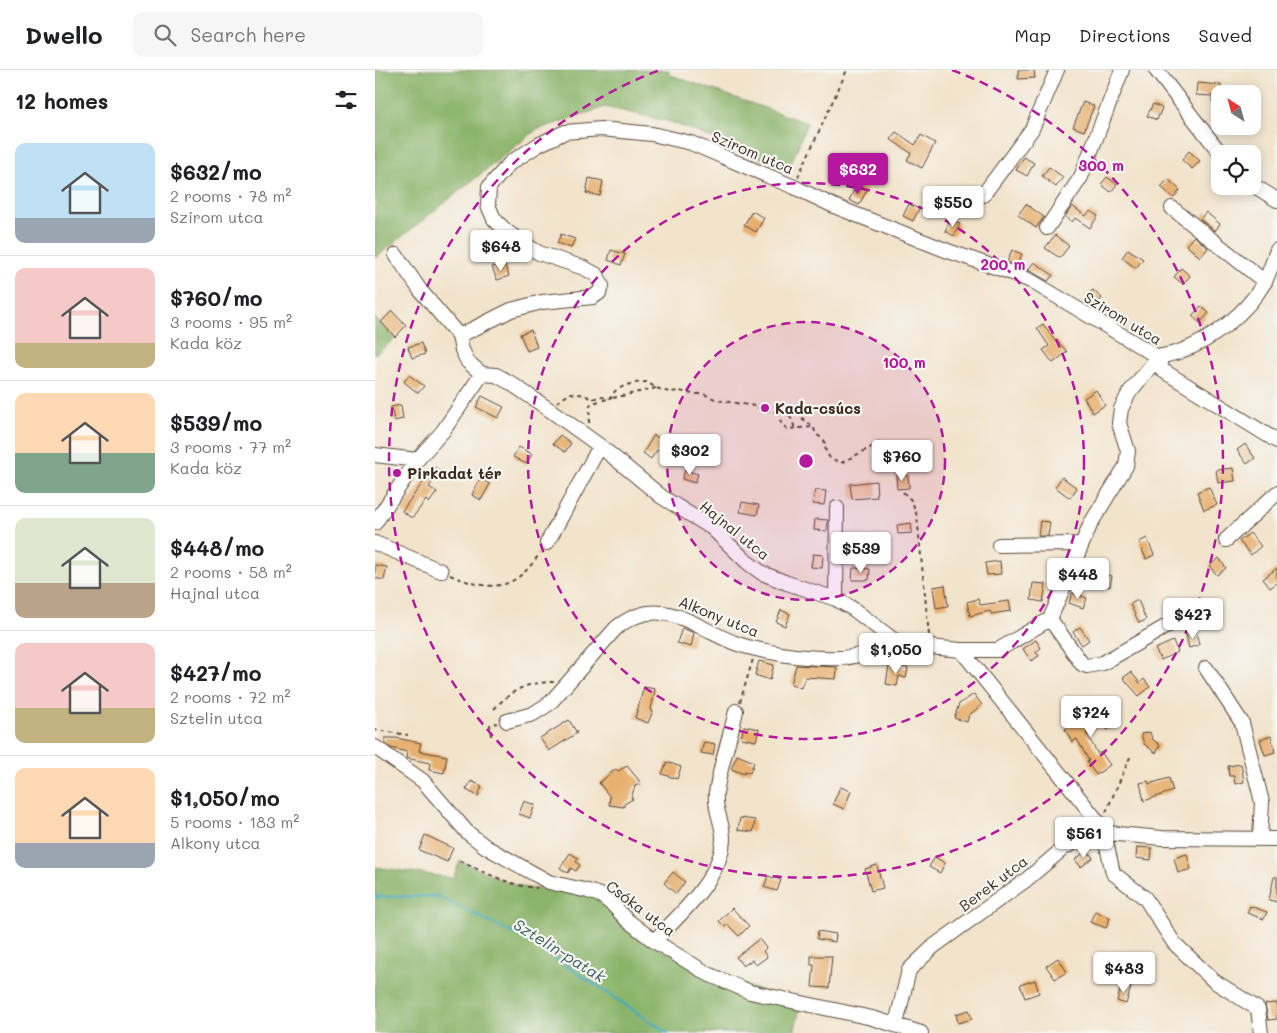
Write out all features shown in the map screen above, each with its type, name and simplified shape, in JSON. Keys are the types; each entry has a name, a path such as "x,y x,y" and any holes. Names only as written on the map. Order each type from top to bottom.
{"street":[{"path":"983,196 1032,129 1057,70"},
{"path":"1047,228 1081,176 1122,70"},
{"path":"1156,70 1214,145"},
{"name":"Szirom utca","path":"459,336 511,310 542,302 593,297 599,294 602,286 597,275 584,268 539,253 506,231 494,219 488,205 489,187 510,163 538,144 565,132 601,129 652,134 691,143 834,206 1031,281 1159,357 1162,370 1277,441"},
{"path":"1261,190 1277,200"},
{"path":"1172,208 1265,282"},
{"path":"899,644 961,650 998,650 1050,619 1099,508 1121,477 1126,466 1128,450 1119,423 1121,409 1129,393 1159,357 1181,351 1203,341 1229,322 1250,302 1265,282 1277,250"},
{"path":"375,522 417,460 443,431 482,374 468,362 462,350 459,336 420,290 396,255"},
{"name":"Hajnal utca","path":"482,374 496,375 550,410 600,446 662,497 712,528 747,562 762,573 836,599 853,609 899,644"},
{"path":"547,543 600,446"},
{"path":"375,455 417,460"},
{"path":"1226,540 1277,493"},
{"path":"836,599 837,508"},
{"path":"375,543 441,572"},
{"path":"999,545 1082,544"},
{"name":"Alkony utca","path":"507,722 533,714 542,709 570,681 616,628 626,620 637,615 653,612 670,613 735,643 786,654 841,658 899,644"},
{"path":"1050,619 1082,664 1087,666 1103,663 1172,623"},
{"path":"961,650 1104,830 1113,873 1145,898 1174,943 1214,981 1258,1009 1261,1033"},
{"path":"1206,668 1242,723 1262,802 1260,838"},
{"path":"654,941 688,906 707,880 720,855 723,840 722,824 717,812 716,796 737,711"},
{"name":"Csóka utca","path":"375,747 423,781 467,832 486,847 549,882 588,890 600,895 627,920 654,941 708,974 750,992 872,1018 921,1033"},
{"name":"Berek utca","path":"896,1024 909,970 934,946 1026,880 1065,847 1095,832 1104,830 1161,838 1277,839"}],"path":[{"path":"794,187 847,70"},
{"path":"611,398 615,391 627,385 634,382 647,382 656,388 669,392 681,391 704,394 717,400 790,416 798,413 813,426 816,434 824,440 826,452 830,458 841,464 881,442 900,445"},
{"path":"625,394 627,385"},
{"path":"589,438 589,405 625,394 656,388"},
{"path":"550,410 561,398 571,393 591,399 611,398"},
{"path":"777,412 781,423 787,429 813,426"},
{"path":"790,416 795,429"},
{"path":"903,492 912,501 917,516 930,647"},
{"path":"441,572 468,582 485,586 498,586 524,574 547,543"},
{"path":"737,711 756,649"},
{"path":"494,709 506,697 521,687 546,682 570,681"},
{"path":"491,736 490,725 507,722"},
{"path":"375,732 376,730 408,735"},
{"path":"1104,830 1131,755"},
{"path":"461,861 504,881 524,887 539,888 549,882"}],"green space":[{"path":"375,70 669,70 668,74 807,123 789,169 671,122 605,107 536,130 375,258"},
{"path":"375,318 395,339 375,354"},
{"path":"460,861 522,887 539,888 549,882 588,891 708,974 801,1003 794,1033 375,1033 375,867 453,878"}],"building":[{"path":"1018,70 1034,70 1035,78 1018,79"},
{"path":"1197,83 1221,85 1211,85 1211,96 1196,95"},
{"path":"1083,102 1094,106 1084,131 1073,127"},
{"path":"1153,104 1162,108 1157,120 1147,116"},
{"path":"896,132 915,145 921,135 935,143 922,168 907,160 911,153 890,139"},
{"path":"1189,151 1200,161 1192,169 1182,160"},
{"path":"1024,157 1034,163 1027,176 1016,170"},
{"path":"1049,167 1063,177 1056,187 1042,176"},
{"path":"1107,177 1117,184 1111,192 1101,184"},
{"path":"589,178 603,181 600,196 586,193"},
{"path":"1168,179 1180,190 1174,198 1161,187"},
{"path":"857,185 867,190 859,205 849,200"},
{"path":"909,204 919,209 913,221 903,216"},
{"path":"1026,204 1044,217 1036,228 1018,215"},
{"path":"1072,206 1086,216 1090,211 1098,216 1090,228 1075,218 1072,222 1065,217"},
{"path":"752,211 764,218 756,232 744,225"},
{"path":"1206,212 1220,224 1215,231 1200,219"},
{"path":"951,219 960,224 954,236 945,231"},
{"path":"561,234 575,239 571,248 557,243"},
{"path":"1055,235 1069,246 1060,258 1045,248"},
{"path":"1194,236 1208,248 1200,257 1186,245"},
{"path":"1128,249 1143,259 1136,268 1122,258"},
{"path":"611,250 625,254 621,265 608,260"},
{"path":"1012,250 1022,254 1017,266 1007,262"},
{"path":"1034,262 1053,275 1048,281 1028,270"},
{"path":"504,263 509,276 497,280 492,267"},
{"path":"1181,268 1190,276 1183,284 1174,277"},
{"path":"1093,290 1102,298 1094,308 1084,300"},
{"path":"1201,306 1209,313 1200,323 1192,316"},
{"path":"392,311 406,326 395,337 381,322"},
{"path":"1043,324 1055,341 1057,340 1067,352 1053,363 1043,350 1049,346 1037,328"},
{"path":"531,330 537,347 527,351 520,334"},
{"path":"421,343 425,354 412,358 408,347"},
{"path":"409,375 424,386 418,393 404,382"},
{"path":"1096,390 1105,405 1093,413 1084,398"},
{"path":"482,396 504,407 498,418 476,407"},
{"path":"401,405 403,419 394,421 391,407"},
{"path":"560,435 571,443 565,452 553,444"},
{"path":"654,435 668,444 663,453 657,450 651,459 643,453"},
{"path":"1245,444 1255,458 1247,464 1237,450"},
{"path":"519,447 532,454 526,464 513,457"},
{"path":"434,467 440,471 429,487 437,492 429,503 426,500 413,517 410,517 402,511"},
{"path":"1233,468 1235,481 1218,483 1216,470"},
{"path":"685,470 698,474 695,483 682,479"},
{"path":"908,475 909,488 897,489 896,476"},
{"path":"1062,477 1077,488 1070,498 1055,487"},
{"path":"480,479 490,484 481,500 472,495"},
{"path":"876,481 877,497 852,499 850,484"},
{"path":"1209,487 1217,505 1204,510 1197,492"},
{"path":"815,490 826,491 824,505 813,504"},
{"path":"742,502 759,505 757,515 740,512"},
{"path":"815,519 828,520 827,531 814,530"},
{"path":"1040,521 1050,522 1048,536 1038,536"},
{"path":"911,523 912,533 898,534 897,525"},
{"path":"1250,533 1261,546 1251,555 1239,541"},
{"path":"1147,538 1154,555 1146,559 1139,542"},
{"path":"813,554 823,555 822,568 811,567"},
{"path":"1219,558 1226,568 1217,575 1209,566"},
{"path":"1000,561 1001,574 987,575 985,563"},
{"path":"375,565 387,567 384,580 375,578"},
{"path":"853,568 870,569 869,580 852,580"},
{"path":"1277,568 1277,583 1270,588 1263,579"},
{"path":"1098,573 1112,576 1110,587 1096,584"},
{"path":"1033,583 1046,584 1043,602 1031,600"},
{"path":"945,585 948,606 936,608 933,587"},
{"path":"1072,593 1087,598 1083,608 1069,603"},
{"path":"1169,598 1185,598 1185,606 1169,606"},
{"path":"978,599 980,605 1009,601 1011,611 991,614 990,611 970,616 967,602"},
{"path":"1138,600 1146,620 1139,623 1130,604"},
{"path":"781,610 790,614 785,626 776,622"},
{"path":"1080,627 1089,640 1082,645 1073,632"},
{"path":"682,628 694,633 691,647 677,643"},
{"path":"1196,632 1199,645 1189,648 1186,635"},
{"path":"1036,640 1041,648 1036,652 1039,656 1031,661 1023,649"},
{"path":"1173,641 1178,652 1161,660 1155,649"},
{"path":"759,661 774,665 770,680 755,675"},
{"path":"796,665 837,667 836,679 805,677 801,688 791,684"},
{"path":"889,665 908,668 906,678 899,676 897,686 886,684"},
{"path":"1131,672 1140,683 1144,679 1150,687 1139,696 1123,678"},
{"path":"644,687 655,689 651,710 653,711 648,723 635,718"},
{"path":"974,694 982,705 969,715 967,722 954,718 959,704"},
{"path":"1105,707 1115,726 1107,730 1104,724 1086,733 1098,754 1101,752 1110,765 1096,775 1087,762 1089,761 1077,739 1072,742 1065,729"},
{"path":"569,720 577,733 549,751 540,738"},
{"path":"744,726 759,729 756,741 741,738"},
{"path":"1150,732 1152,739 1160,745 1156,753 1144,744 1141,734"},
{"path":"1271,736 1275,752 1265,755 1260,740"},
{"path":"385,738 396,738 421,743 419,751 447,756 444,773 429,770 430,763 406,758 407,752 391,748 385,743"},
{"path":"704,742 715,744 713,755 701,753"},
{"path":"737,755 754,762 750,773 745,771 744,774 731,769"},
{"path":"667,762 681,767 677,779 662,774"},
{"path":"1241,764 1244,782 1235,784 1234,776 1229,776 1228,766"},
{"path":"627,766 640,784 635,786 631,798 633,799 624,804 624,807 609,805 610,797 599,783 616,769 618,771"},
{"path":"1169,778 1173,791 1144,801 1140,783 1148,781 1149,784"},
{"path":"471,781 482,786 478,796 466,790"},
{"path":"840,787 851,791 844,809 833,804"},
{"path":"524,801 535,805 530,818 519,814"},
{"path":"740,818 755,820 753,832 738,830"},
{"path":"425,835 453,848 447,862 419,850"},
{"path":"1137,847 1152,848 1151,860 1136,858"},
{"path":"1087,850 1093,858 1081,867 1075,860"},
{"path":"570,853 578,858 576,862 580,865 576,871 571,868 568,873 560,868"},
{"path":"1187,854 1191,869 1178,873 1174,858"},
{"path":"935,857 945,863 940,873 929,867"},
{"path":"877,865 883,888 871,891 865,869"},
{"path":"673,872 685,882 676,894 664,883"},
{"path":"768,876 781,880 777,891 764,887"},
{"path":"1274,877 1277,877 1277,902 1269,900"},
{"path":"1250,906 1267,912 1264,919 1247,913"},
{"path":"732,908 749,926 739,936 727,924 725,927 719,921"},
{"path":"1095,911 1110,918 1106,928 1090,922"},
{"path":"818,931 836,934 835,942 817,939"},
{"path":"759,939 766,948 763,951 767,957 756,965 752,960 743,966 736,957"},
{"path":"811,956 832,956 829,988 812,987 814,965 811,965"},
{"path":"1132,957 1146,963 1142,972 1128,967"},
{"path":"1058,958 1067,972 1055,979 1046,966"},
{"path":"1035,980 1039,993 1025,998 1020,985"},
{"path":"1122,984 1131,987 1126,1004 1117,1001"},
{"path":"1277,1003 1277,1019 1268,1020 1265,1004"},
{"path":"969,1010 972,1019 958,1023 956,1014"}],"waterway":[{"name":"Sztelin-patak","path":"375,897 437,896 529,941 668,1033"}],"place":[{"name":"Kada-csúcs","path":"765,408"},
{"name":"Pirkadat tér","path":"397,473"}]}
